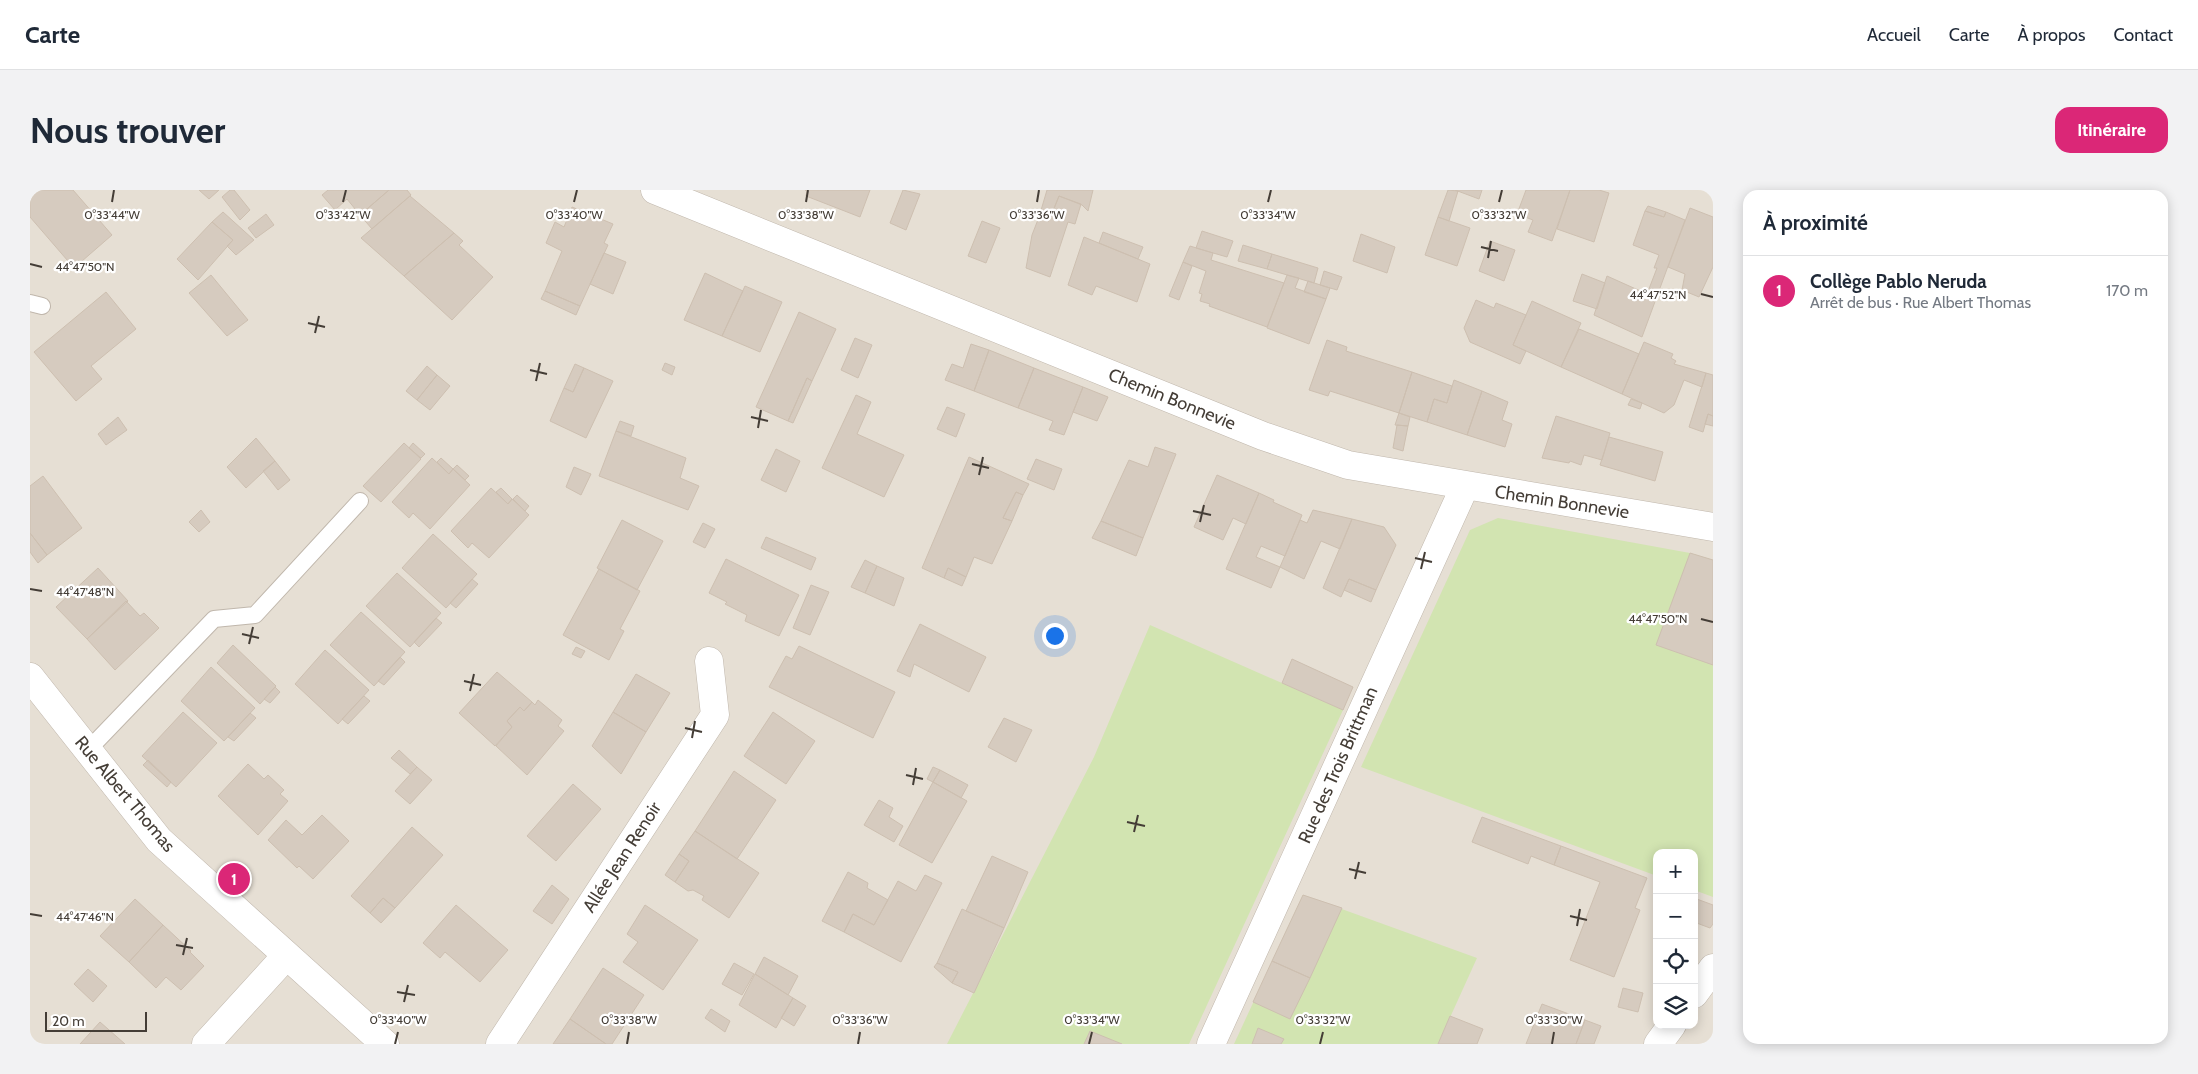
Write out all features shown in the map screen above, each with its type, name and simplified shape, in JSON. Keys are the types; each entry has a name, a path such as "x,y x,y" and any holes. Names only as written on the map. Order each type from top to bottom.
{"street":[{"name":"Chemin Bonnevie","path":"655,190 1263,436 1348,465 1713,527"},
{"name":"Rue des Trois Brittman","path":"1211,1044 1465,486"},
{"name":"Allée Jean Renoir","path":"500,1044 716,715 709,661"},
{"name":"Rue Albert Thomas","path":"30,677 158,840 385,1044"},
{"path":"206,1044 286,956"},
{"path":"1698,989 1713,968"},
{"path":"1658,1044 1669,1029"}],"lane":[{"path":"88,750 214,620 255,615 360,501"}],"shaded area":[{"path":"30,190 1713,190 1713,1044 30,1044"}],"green space":[{"path":"1498,518 1690,553 1713,560 1713,897 1698,891 1698,849 1653,849 1653,875 1361,767 1470,530"},
{"path":"1150,625 1343,710 1189,1044 947,1044 1094,757"},
{"path":"1303,895 1477,958 1438,1044 1234,1044"}],"building":[{"path":"30,190 73,190 112,235 74,268 30,217"},
{"path":"199,190 219,190 209,199"},
{"path":"230,190 234,190 250,210 240,220 222,197"},
{"path":"328,190 389,190 360,215 347,199 335,210 322,195"},
{"path":"389,190 407,190 411,195 372,229 360,215"},
{"path":"805,190 870,190 860,217 806,196 807,191"},
{"path":"903,190 920,194 906,230 890,223"},
{"path":"1047,190 1093,190 1088,211 1082,205 1059,196 1049,221 1039,217"},
{"path":"1448,190 1458,191 1449,221 1438,217"},
{"path":"1455,190 1482,190 1479,199"},
{"path":"1526,190 1570,190 1552,241 1528,232 1533,220 1517,214"},
{"path":"1570,190 1599,190 1609,193 1594,242 1557,229"},
{"path":"410,196 454,233 404,276 361,238"},
{"path":"1059,196 1081,204 1075,224 1068,222 1050,277 1026,268 1032,235 1039,217 1049,221"},
{"path":"1648,206 1666,212 1664,217 1645,211"},
{"path":"572,207 613,224 604,243 608,245 580,306 545,291 562,251 546,243 555,222 564,227"},
{"path":"1690,208 1713,217 1713,267 1699,297 1682,290 1685,274 1668,267"},
{"path":"1645,211 1664,217 1666,212 1685,220 1642,337 1594,315 1607,276 1647,294 1657,268 1654,268 1659,255 1633,245"},
{"path":"223,212 254,240 236,255 227,246 233,240 212,222"},
{"path":"266,214 274,225 256,238 248,228"},
{"path":"1438,217 1470,228 1457,266 1425,255"},
{"path":"982,221 1000,228 986,263 968,256"},
{"path":"212,222 233,240 198,280 177,259"},
{"path":"1202,231 1233,241 1227,257 1196,248"},
{"path":"1103,232 1143,247 1138,259 1099,243"},
{"path":"454,233 463,241 459,245 493,277 452,320 404,276"},
{"path":"1361,234 1395,247 1387,273 1353,261"},
{"path":"1084,237 1150,264 1137,302 1096,286 1092,295 1068,285"},
{"path":"1490,241 1515,250 1504,281 1479,271"},
{"path":"1243,245 1272,254 1267,269 1238,261"},
{"path":"1190,246 1213,253 1211,260 1284,283 1267,327 1200,301 1202,294 1199,293 1206,271 1183,262"},
{"path":"604,253 626,262 613,294 590,284"},
{"path":"1272,254 1318,268 1314,283 1267,269"},
{"path":"1183,262 1192,266 1179,300 1169,296"},
{"path":"1324,271 1342,277 1337,290 1320,285"},
{"path":"705,273 743,291 722,336 684,320"},
{"path":"1582,274 1605,283 1597,309 1573,301"},
{"path":"211,275 248,320 227,336 189,293"},
{"path":"1287,275 1299,278 1295,288 1326,299 1309,344 1267,328"},
{"path":"1308,281 1330,288 1326,299 1304,292"},
{"path":"745,286 782,302 760,352 722,336"},
{"path":"545,291 580,306 576,315 541,299"},
{"path":"106,292 136,329 91,366 102,379 76,401 34,352"},
{"path":"1476,300 1494,308 1496,303 1526,315 1513,345 1526,351 1520,364 1470,342 1464,328"},
{"path":"1532,301 1581,323 1561,367 1513,345"},
{"path":"799,312 836,329 812,381 807,378 788,421 756,407"},
{"path":"1579,329 1639,354 1622,394 1561,367"},
{"path":"855,338 872,345 858,378 841,370"},
{"path":"1327,340 1347,347 1346,351 1412,372 1399,413 1330,391 1328,396 1309,390"},
{"path":"1644,342 1673,354 1671,358 1676,361 1674,364 1706,373 1702,387 1684,380 1674,405 1664,413 1622,394"},
{"path":"971,344 989,350 974,391 945,380 952,364 963,368"},
{"path":"989,350 1034,368 1018,408 974,391"},
{"path":"665,363 675,367 672,375 662,370"},
{"path":"575,364 584,368 573,392 564,388"},
{"path":"427,366 437,375 417,400 406,391"},
{"path":"584,368 613,381 586,438 550,421 564,388 573,392"},
{"path":"1034,368 1083,387 1064,435 1049,430 1053,421 1018,408"},
{"path":"1412,372 1452,386 1447,403 1434,399 1427,422 1399,413"},
{"path":"1706,373 1713,375 1713,416 1708,414 1703,432 1689,427"},
{"path":"437,375 450,386 430,410 417,400"},
{"path":"807,378 812,381 793,423 788,421"},
{"path":"1454,380 1482,391 1467,435 1427,422 1434,399 1447,403"},
{"path":"1083,387 1108,397 1097,421 1073,412"},
{"path":"1482,391 1508,402 1502,420 1512,424 1505,447 1467,435"},
{"path":"856,395 871,402 857,434 904,455 884,497 822,468"},
{"path":"1631,399 1642,403 1640,409 1628,405"},
{"path":"947,407 965,414 956,437 937,429"},
{"path":"1399,413 1410,417 1408,426 1395,425"},
{"path":"1708,414 1713,416 1713,426 1705,424"},
{"path":"1556,416 1610,433 1602,460 1584,455 1581,465 1570,461 1569,463 1542,458"},
{"path":"118,417 127,430 106,445 98,434"},
{"path":"620,421 634,426 631,436 616,431"},
{"path":"1397,425 1408,426 1403,451 1393,448"},
{"path":"616,431 686,458 680,478 699,486 688,510 599,476"},
{"path":"1609,437 1663,452 1655,481 1600,465"},
{"path":"256,438 275,461 246,488 227,467"},
{"path":"404,443 421,459 381,502 363,486"},
{"path":"413,443 425,454 421,458 409,448"},
{"path":"1155,447 1176,454 1143,538 1101,521 1129,460 1148,467"},
{"path":"776,449 800,461 786,492 761,480"},
{"path":"969,457 1029,484 1023,495 1016,492 1003,518 1012,521 992,564 974,557 966,577 948,568 944,578 922,568"},
{"path":"432,458 449,474 453,469 470,485 430,529 413,513 409,518 392,502"},
{"path":"441,458 453,469 449,474 437,462"},
{"path":"1036,459 1062,469 1054,490 1027,479"},
{"path":"275,461 290,480 278,490 263,471"},
{"path":"457,465 469,476 465,480 453,469"},
{"path":"574,467 591,474 581,495 566,487"},
{"path":"1217,475 1259,493 1246,524 1233,518 1223,540 1194,527"},
{"path":"43,476 82,528 47,555 30,533 30,486"},
{"path":"491,488 508,504 512,499 529,515 489,558 472,543 468,548 451,531"},
{"path":"501,488 512,499 508,504 496,492"},
{"path":"1016,492 1023,495 1012,521 1003,518"},
{"path":"1259,493 1274,500 1273,502 1302,515 1285,556 1261,546 1256,557 1280,567 1271,588 1226,569"},
{"path":"517,495 529,506 525,511 513,499"},
{"path":"201,510 210,522 199,532 189,522"},
{"path":"1313,510 1352,519 1340,549 1321,541 1304,579 1280,567 1300,520 1307,523"},
{"path":"1352,519 1384,527 1396,545 1376,590 1349,579 1341,597 1323,588"},
{"path":"622,520 663,541 637,590 597,568"},
{"path":"1101,521 1143,538 1136,556 1092,538"},
{"path":"703,523 715,529 705,548 693,542"},
{"path":"30,533 47,555 38,563 30,552"},
{"path":"433,534 477,574 446,608 402,568"},
{"path":"766,537 816,558 811,570 761,548"},
{"path":"1690,553 1713,560 1713,665 1656,645"},
{"path":"726,559 799,595 779,636 745,621 747,615 725,604 727,602 709,593"},
{"path":"865,560 877,566 865,593 851,587"},
{"path":"877,566 904,578 894,606 865,593"},
{"path":"98,568 128,601 87,639 56,607"},
{"path":"948,568 966,577 962,586 944,578"},
{"path":"599,569 640,591 620,629 624,631 609,660 563,635"},
{"path":"397,573 441,613 410,647 366,606"},
{"path":"472,579 478,584 456,608 450,603"},
{"path":"1349,579 1376,590 1371,602 1344,590"},
{"path":"811,585 829,592 810,635 793,628"},
{"path":"126,601 140,616 144,613 159,628 115,670 87,639"},
{"path":"361,612 405,652 374,686 330,645"},
{"path":"436,618 442,623 419,647 414,642"},
{"path":"920,624 986,657 969,692 914,664 910,677 897,671"},
{"path":"233,645 276,686 260,704 217,663"},
{"path":"799,646 895,692 873,738 769,687 786,656 792,659"},
{"path":"576,647 585,651 581,658 572,654"},
{"path":"325,650 369,690 338,724 295,684"},
{"path":"400,657 405,662 384,685 378,681"},
{"path":"1292,659 1353,687 1343,710 1282,683"},
{"path":"211,667 255,708 224,741 181,701"},
{"path":"497,672 532,702 524,711 520,707 507,721 512,727 495,746 459,713"},
{"path":"636,674 670,693 646,732 613,712"},
{"path":"275,687 280,692 270,703 264,699"},
{"path":"364,696 370,701 348,724 342,719"},
{"path":"538,700 562,720 558,726 564,731 527,775 496,746 512,727 507,721 520,707 524,711 532,702 535,705"},
{"path":"183,712 217,743 176,787 142,756"},
{"path":"613,712 646,732 621,774 592,746"},
{"path":"773,712 815,741 786,784 744,756"},
{"path":"250,713 256,718 234,741 228,737"},
{"path":"1004,718 1032,730 1016,762 988,747"},
{"path":"399,750 417,767 410,774 391,758"},
{"path":"148,760 171,782 167,787 143,765"},
{"path":"248,764 264,779 268,775 284,790 280,794 288,801 258,835 218,796"},
{"path":"417,767 432,780 410,804 395,791"},
{"path":"933,767 940,770 933,782 927,779"},
{"path":"940,770 968,785 961,798 933,782"},
{"path":"734,771 776,800 737,859 695,831"},
{"path":"933,782 967,801 932,863 899,845"},
{"path":"573,784 601,809 556,861 527,836"},
{"path":"879,800 893,808 889,817 903,826 894,842 864,825"},
{"path":"322,815 349,841 313,879 299,866 297,868 268,840 286,820 302,835"},
{"path":"1482,817 1561,846 1554,865 1531,856 1528,864 1472,842"},
{"path":"412,827 443,855 395,908 383,898 370,913 351,896"},
{"path":"695,831 759,873 729,918 702,900 704,896 693,890 688,891 675,882 689,861 679,854"},
{"path":"1561,846 1647,878 1635,908 1640,910 1614,977 1570,960 1600,882 1554,865"},
{"path":"679,854 689,861 675,882 665,875"},
{"path":"992,856 1028,872 1004,928 966,911"},
{"path":"848,872 868,883 867,888 888,900 874,925 853,914 844,932 822,921"},
{"path":"925,875 942,883 901,962 844,932 853,914 874,925 898,881 916,891"},
{"path":"552,885 569,899 552,924 533,911"},
{"path":"1303,895 1342,908 1310,978 1272,961"},
{"path":"383,898 395,908 381,923 370,913"},
{"path":"135,899 163,925 129,962 100,936"},
{"path":"1698,899 1713,905 1713,924 1710,928 1698,924"},
{"path":"456,905 508,950 480,982 445,952 440,958 423,943"},
{"path":"645,905 698,940 663,990 623,962 638,942 627,934"},
{"path":"962,909 1004,928 974,993 952,983 958,972 937,963"},
{"path":"163,925 204,966 181,990 166,977 156,988 129,962"},
{"path":"764,957 798,976 788,995 755,974"},
{"path":"1272,961 1310,978 1290,1019 1253,1002"},
{"path":"734,963 754,974 742,995 722,984"},
{"path":"937,963 958,972 952,983 934,967"},
{"path":"603,968 644,995 612,1044 606,1044 570,1019"},
{"path":"88,969 107,986 93,1002 74,984"},
{"path":"755,974 793,998 776,1028 739,1005"},
{"path":"1623,988 1643,993 1638,1012 1618,1007"},
{"path":"793,998 806,1006 794,1026 781,1018"},
{"path":"1542,1004 1585,1020 1576,1044 1526,1044"},
{"path":"711,1009 730,1021 725,1032 705,1018"},
{"path":"1450,1016 1483,1029 1477,1044 1438,1044"},
{"path":"570,1019 606,1044 553,1044"},
{"path":"1585,1020 1601,1026 1594,1044 1576,1044"},
{"path":"100,1022 125,1044 80,1044"},
{"path":"1258,1028 1284,1039 1281,1044 1252,1044"},
{"path":"1090,1031 1122,1044 1084,1044"}],"place":[{"name":"Collège Pablo Neruda","path":"234,879"}]}
